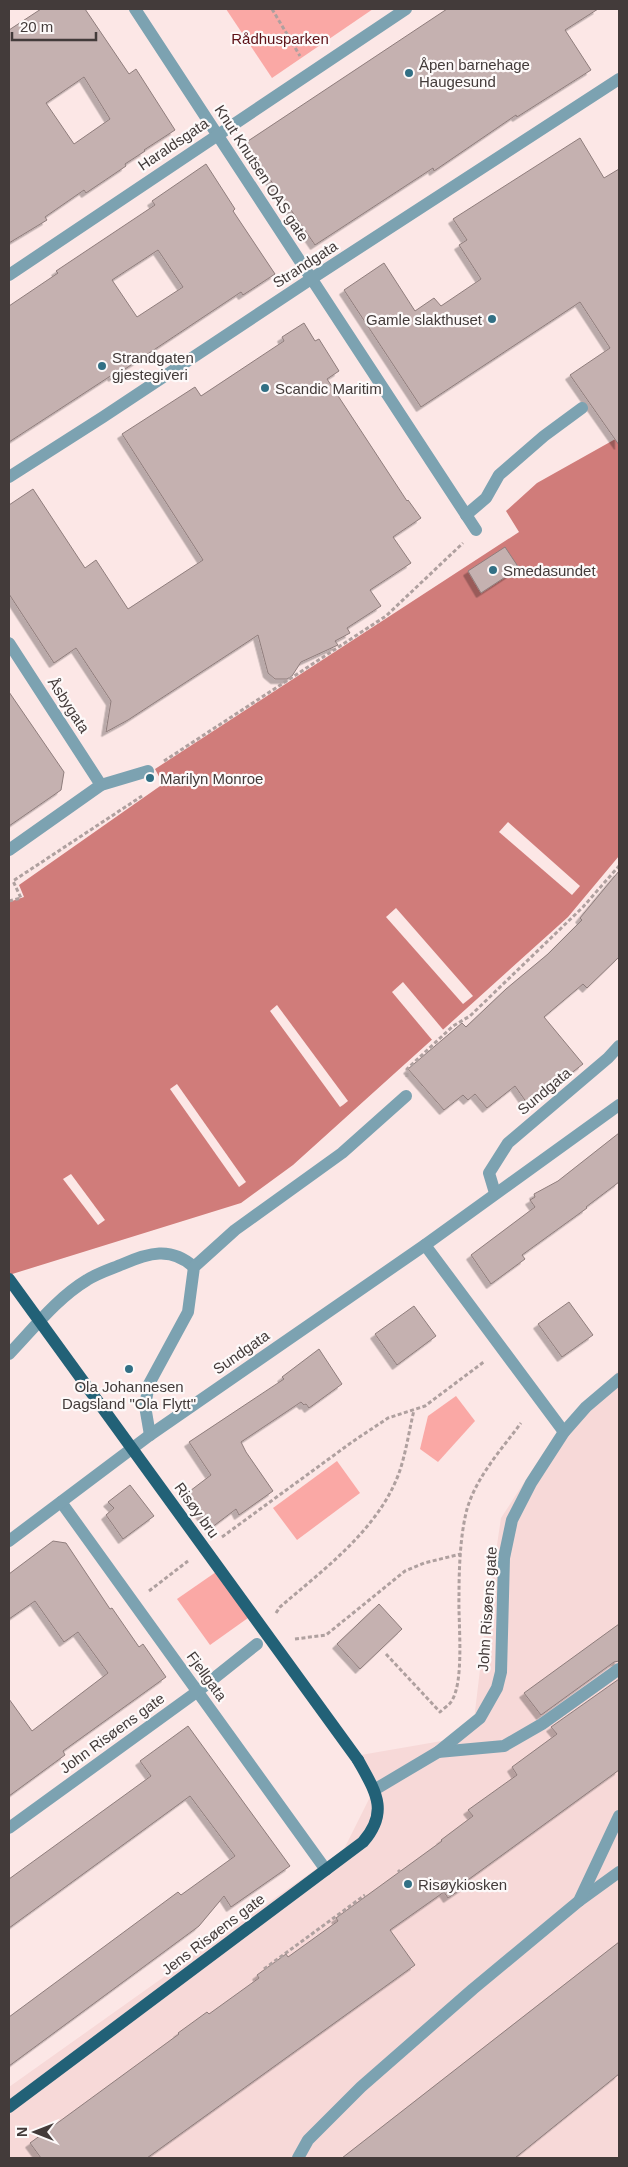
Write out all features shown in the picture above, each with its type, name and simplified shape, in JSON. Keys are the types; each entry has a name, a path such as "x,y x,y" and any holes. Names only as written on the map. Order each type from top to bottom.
{"main road":[{"name":"Risøy bru","path":"9,1279 358,1760"},
{"name":"Jens Risøens gate","path":"9,2106 363,1842 370,1834 378,1816 379,1804 374,1790 358,1760"}],"street":[{"name":"Knut Knutsen OAS gate","path":"135,9 476,530"},
{"name":"Haraldsgata","path":"9,274 406,9"},
{"name":"Strandgata","path":"9,477 103,418 311,279 619,79"},
{"path":"466,515 486,498 499,475 544,436 582,408"},
{"name":"Åsbygata","path":"9,643 101,785"},
{"path":"9,850 101,785 148,771"},
{"name":"Sundgata","path":"495,1193 489,1173 508,1144 608,1058 619,1046"},
{"path":"150,1435 145,1406 149,1384 188,1312 194,1267 235,1230 342,1153 406,1096"},
{"name":"Sundgata","path":"9,1541 150,1435 425,1245 619,1105"},
{"path":"425,1245 564,1432"},
{"path":"9,1354 61,1300 88,1280 145,1254 169,1254 187,1261 194,1267"},
{"name":"John Risøens gate","path":"374,1790 438,1752 480,1718 497,1688 500,1672 504,1558 512,1520 531,1483 564,1432 586,1407 619,1379"},
{"name":"Fjellgata","path":"61,1502 326,1870"},
{"name":"John Risøens gate","path":"9,1828 198,1690 257,1644"},
{"path":"438,1752 504,1746 542,1724 619,1670"},
{"path":"579,1901 619,1816"},
{"path":"298,2158 308,2140 361,2087 473,1989 579,1901 619,1872"}],"path":[{"path":"272,9 311,74"},
{"path":"9,901 20,898 13,882 156,786 148,771 386,616 476,530"},
{"path":"406,1096 408,1069 453,1026 470,1016 583,907 619,866"},
{"path":"218,1540 388,1418 425,1406 501,1347"},
{"path":"275,1614 280,1607 340,1554 373,1518 388,1496 399,1473 414,1410"},
{"path":"386,1654 440,1712 452,1701 459,1679 459,1595 465,1522 475,1490 488,1466 521,1423"},
{"path":"257,1644 326,1635 405,1571 424,1563 461,1554"},
{"path":"134,1603 194,1557"},
{"path":"264,1969 365,1895"}],"shaded area":[{"path":"619,437 619,856 568,917 293,1165 241,1203 9,1275 9,902 24,897 19,885 163,784 155,769 519,532 506,511 537,483"},
{"path":"619,1370 619,2158 9,2158 9,2087 344,1849 370,1797 355,1756 459,1738 474,1720 501,1518 555,1435"}],"green space":[{"name":"Rådhusparken","path":"226,9 373,9 272,78"},
{"path":"456,1396 475,1421 438,1462 420,1449 428,1416"},
{"path":"337,1461 360,1493 297,1540 273,1508"},
{"path":"216,1572 248,1618 210,1645 177,1599"}],"pier":[{"path":"508,822 580,886 572,895 499,832"},
{"path":"396,908 473,996 463,1004 386,917"},
{"path":"403,982 445,1032 433,1041 392,992"},
{"path":"277,1005 348,1101 340,1107 270,1011"},
{"path":"177,1084 246,1182 239,1187 170,1089"},
{"path":"71,1174 105,1220 98,1225 63,1179"}],"building":[{"path":"41,9 85,9 129,74 136,69 175,130 144,150 125,164 126,166 86,193 84,190 45,217 47,220 9,243 9,30","holes":["84,77 110,119 74,144 46,103"]},
{"path":"447,9 598,9 565,30 591,70 517,117 516,115 434,171 433,168 315,245 245,143"},
{"path":"580,138 604,178 619,169 619,445 570,375 610,348 580,302 421,407 344,290 384,263 415,311 434,298 441,306 481,279 459,245 467,240 453,219"},
{"path":"206,164 235,209 233,211 275,274 243,295 241,292 113,377 112,375 9,442 9,306 58,273 56,271 155,205 152,201","holes":["158,250 183,287 137,317 112,280"]},
{"path":"304,323 315,341 319,339 339,371 327,379 407,501 421,518 393,537 411,563 370,590 381,606 347,628 350,633 335,641 338,645 301,662 292,676 287,679 275,679 268,673 258,635 128,720 106,732 111,701 76,648 54,663 9,594 9,505 33,489 85,568 96,560 128,609 203,560 122,434 195,387 201,396 284,341 282,337"},
{"name":"Smedasundet","path":"505,547 519,568 481,593 468,571"},
{"path":"9,692 64,772 61,790 9,826"},
{"path":"619,871 619,957 587,988 583,984 544,1017 583,1064 529,1106 515,1086 487,1108 475,1094 468,1100 463,1095 444,1110 408,1069 462,1023 466,1027 506,989 548,954 582,920 580,918"},
{"path":"619,1133 619,1182 587,1208 522,1255 525,1259 491,1284 471,1255 535,1207 530,1200 535,1197 534,1194 558,1181"},
{"path":"569,1302 593,1335 562,1357 538,1324"},
{"path":"414,1306 436,1336 397,1365 375,1334"},
{"path":"319,1349 342,1384 309,1408 301,1402 241,1442 273,1491 239,1515 236,1509 211,1528 186,1494 211,1475 189,1442 284,1379 282,1377"},
{"path":"130,1485 154,1516 123,1539 106,1515 114,1508 108,1502"},
{"path":"53,1541 66,1543 110,1609 112,1608 139,1647 143,1644 166,1677 63,1751 65,1755 9,1796 9,1699 32,1731 108,1673 78,1632 64,1642 35,1601 9,1619 9,1574"},
{"path":"379,1604 402,1629 360,1669 337,1644"},
{"path":"619,1624 619,1661 614,1662 541,1715 524,1693"},
{"path":"619,1679 619,1770 465,1882 467,1885 448,1898 444,1892 390,1930 415,1965 147,2158 41,2158 30,2143 207,2012 209,2014 259,1978 257,1975 286,1954 288,1957 338,1921 336,1918 442,1841 473,1816 468,1810 517,1775 512,1767 557,1734 551,1727"},
{"path":"188,1726 290,1866 231,1907 224,1896 199,1926 9,2066 9,2017 178,1892 181,1895 235,1856 190,1796 9,1928 9,1879 151,1776 140,1761"},
{"path":"619,1942 619,2074 515,2158 342,2158"}],"place":[{"name":"Åpen barnehage Haugesund","path":"409,73"},
{"name":"Gamle slakthuset","path":"492,319"},
{"name":"Strandgaten gjestegiveri","path":"102,366"},
{"name":"Scandic Maritim","path":"265,388"},
{"name":"Smedasundet","path":"493,570"},
{"name":"Marilyn Monroe","path":"150,778"},
{"name":"Ola Johannesen Dagsland \"Ola Flytt\"","path":"129,1369"},
{"name":"Risøykiosken","path":"408,1884"}]}
